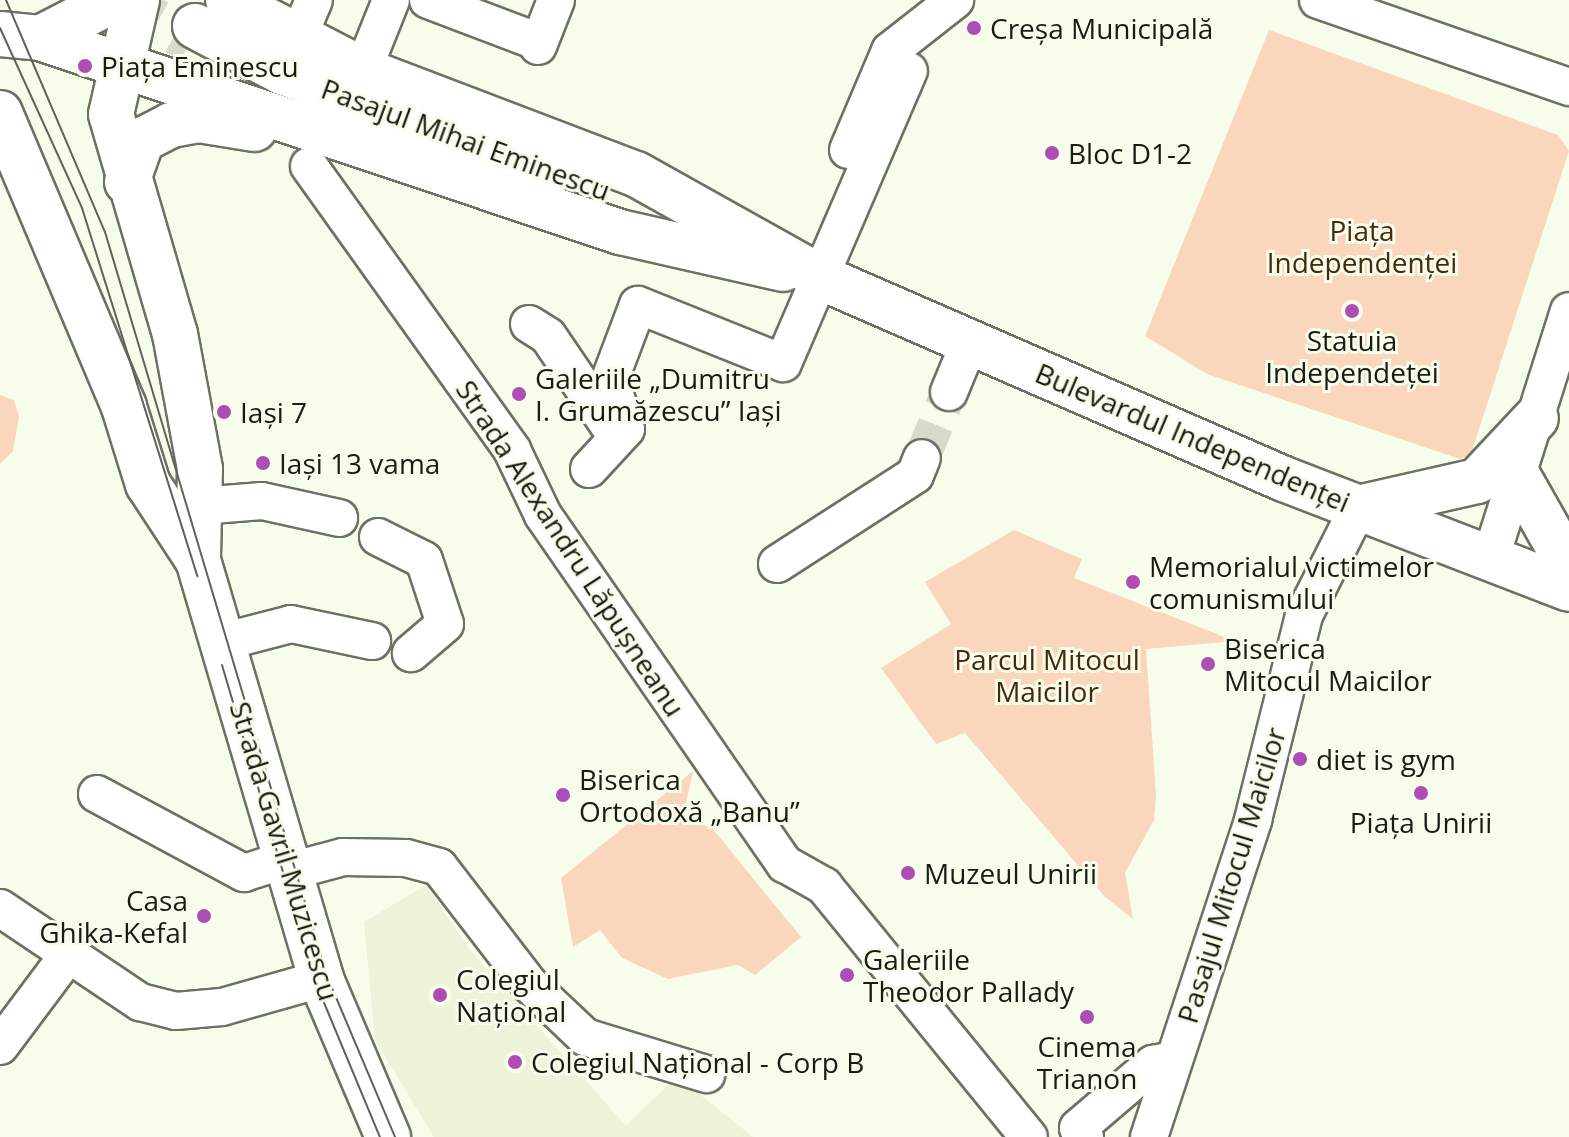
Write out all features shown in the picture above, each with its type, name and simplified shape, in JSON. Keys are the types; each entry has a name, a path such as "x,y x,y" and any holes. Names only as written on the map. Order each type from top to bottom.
{"main road":[{"path":"20,36 114,0"},
{"name":"Strada Gavril Muzicescu","path":"137,0 111,114 127,182 175,334 200,469 198,560"},
{"path":"205,22 297,40 363,70 636,174 739,245"},
{"name":"Pasajul Mihai Eminescu","path":"205,22 413,138 632,213 739,245"},
{"path":"20,36 124,65 324,152"},
{"name":"Strada Gavril Muzicescu","path":"0,113 124,407 148,484 198,560 321,979 388,1137"},
{"path":"127,182 142,140 171,125 199,120 620,232 739,245"},
{"name":"Bulevardul Independenței","path":"739,245 810,271 1358,508 1569,589"},
{"path":"1358,508 1477,481 1536,418"},
{"path":"1518,476 1569,566"}],"street":[{"path":"297,40 314,0"},
{"path":"363,70 391,0"},
{"path":"428,0 538,44 556,0"},
{"path":"589,469 626,429 624,412 610,379 638,305 783,363 810,271 890,51 955,0"},
{"path":"1318,0 1569,87"},
{"path":"810,271 909,71"},
{"name":"Strada Alexandru Lăpușneanu","path":"324,152 512,450 543,515 785,864 824,886 1029,1137"},
{"path":"1490,560 1569,311"},
{"path":"529,324 548,336 618,438"},
{"path":"949,392 970,341"},
{"path":"777,564 915,475 922,458"},
{"path":"200,506 262,501 339,518"},
{"name":"Pasajul Mitocul Maicilor","path":"1149,1137 1168,1061 1195,1014 1304,615 1358,508"},
{"path":"378,537 424,560 445,624 411,653"},
{"path":"222,642 291,624 372,641"},
{"path":"97,794 244,873 343,857 406,858 439,867 529,984 585,1037 706,1074"},
{"path":"0,908 140,1002 176,1011 222,1007 321,979"},
{"path":"0,1046 68,955"},
{"path":"1085,1137 1078,1128 1153,1064 1168,1061"}],"shaded area":[{"name":"Colegiul Național","path":"426,885 470,950 626,1126 677,1076 753,1137 434,1137 375,1040 364,922"}],"green space":[{"name":"Piața Independenței","path":"1269,30 1558,135 1569,151 1471,454 1460,459 1207,374 1145,336"},
{"path":"0,395 14,400 19,417 13,451 0,464"},
{"name":"Parcul Mitocul Maicilor","path":"1014,530 1082,559 1074,578 1235,641 1146,649 1156,795 1154,820 1125,873 1133,919 1104,896 965,733 936,744 881,668 951,624 925,582"},
{"path":"693,771 683,818 712,828 801,937 755,975 738,965 668,979 622,958 600,930 573,947 561,878"}],"tunnel":[{"path":"119,0 191,41"},
{"path":"922,458 949,392"}],"tram line":[{"path":"6,0 105,232 327,976 395,1137"},
{"path":"0,28 82,208 197,576"},
{"path":"222,665 315,981 380,1137"}],"place":[{"name":"Creșa Municipală","path":"974,28"},
{"name":"Piața Eminescu","path":"85,66"},
{"name":"Bloc D1-2","path":"1052,153"},
{"name":"Statuia Independeței","path":"1352,311"},
{"name":"Galeriile „Dumitru I. Grumăzescu” Iași","path":"519,394"},
{"name":"Iași 7","path":"224,412"},
{"name":"Iași 13 vama","path":"263,463"},
{"name":"Memorialul victimelor comunismului","path":"1133,582"},
{"name":"Biserica Mitocul Maicilor","path":"1208,664"},
{"name":"diet is gym","path":"1300,759"},
{"name":"Piața Unirii","path":"1421,793"},
{"name":"Biserica Ortodoxă „Banu”","path":"563,795"},
{"name":"Muzeul Unirii","path":"908,873"},
{"name":"Casa Ghika-Kefal","path":"204,916"},
{"name":"Galeriile Theodor Pallady","path":"847,975"},
{"name":"Colegiul Național","path":"440,995"},
{"name":"Cinema Trianon","path":"1087,1017"},
{"name":"Colegiul Național - Corp B","path":"515,1062"}]}
